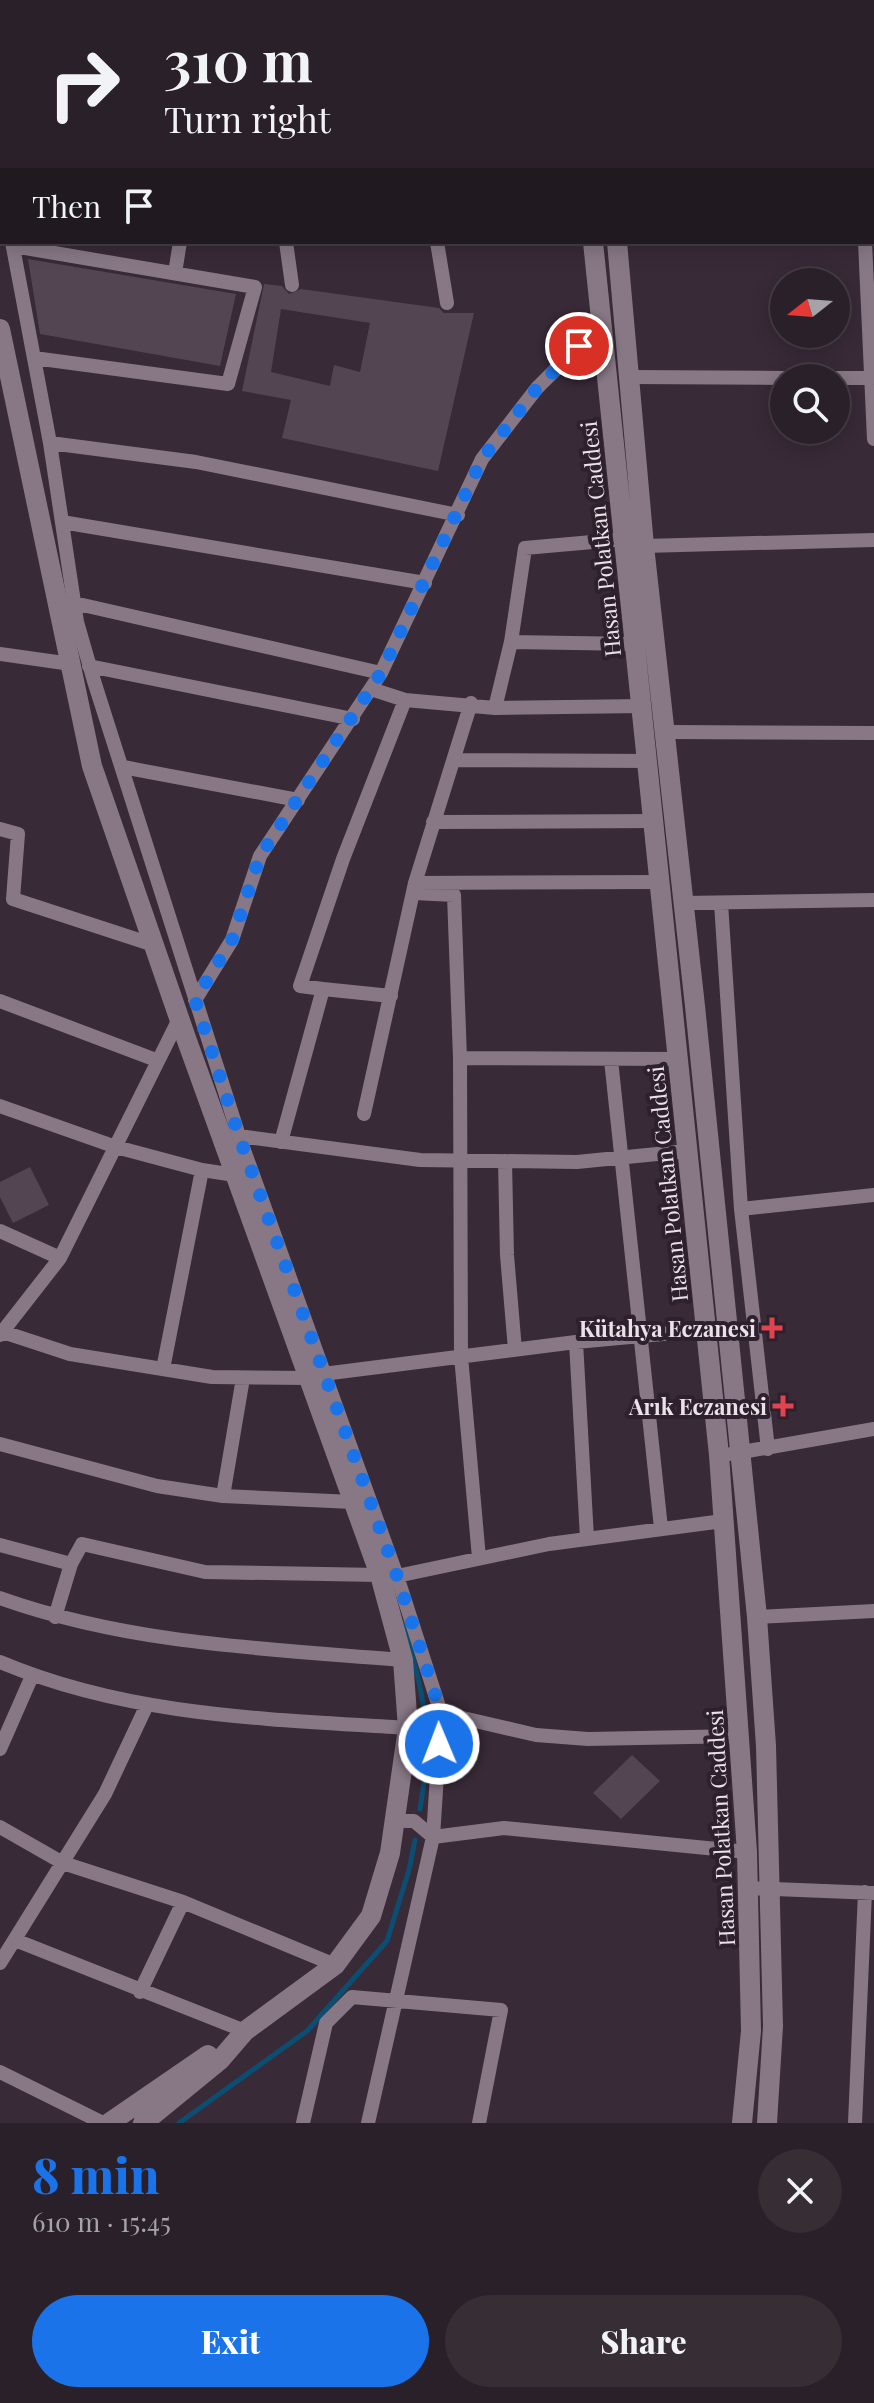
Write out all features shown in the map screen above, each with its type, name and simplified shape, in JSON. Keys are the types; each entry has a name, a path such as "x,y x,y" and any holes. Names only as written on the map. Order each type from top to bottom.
{"main road":[{"name":"Hasan Polatkan Caddesi","path":"593,244 600,325 666,732 757,1617 766,1746 751,2031 742,2123"},
{"name":"Hasan Polatkan Caddesi","path":"617,244 628,377 635,542 635,644 644,706 719,1455 747,1852 758,1888 773,2026 767,2123"},
{"path":"0,329 80,665 92,766 235,1175 316,1376 353,1502 388,1575 403,1660 408,1728 396,1821 371,1916 335,1965 245,2031 106,2123"},
{"path":"143,2123 220,2060 245,2031"}],"street":[{"path":"34,358 228,384 255,287 13,244 34,358 50,443 80,665 123,767 316,1376 441,1713 433,1837 368,2123"},
{"path":"175,273 180,244"},
{"path":"286,244 292,285"},
{"path":"437,244 447,303"},
{"path":"865,244 874,439"},
{"path":"195,1000 232,940 260,856 381,673 482,459 537,388 600,325"},
{"path":"628,377 770,378"},
{"path":"850,378 871,378"},
{"path":"50,443 196,462 458,515"},
{"path":"62,522 425,583"},
{"path":"495,708 511,642 525,548 635,542 874,540"},
{"path":"74,603 381,673"},
{"path":"511,642 635,644"},
{"path":"0,654 80,665 353,719"},
{"path":"371,689 405,700 471,703 495,708 644,706"},
{"path":"391,996 300,986 343,859 405,700"},
{"path":"364,1114 414,888 471,703"},
{"path":"666,732 874,733"},
{"path":"454,760 648,761"},
{"path":"123,767 298,800"},
{"path":"433,822 655,821"},
{"path":"0,829 18,834 13,899 154,945"},
{"path":"414,888 662,882"},
{"path":"414,888 454,895 460,1058 461,1356 479,1558"},
{"path":"682,903 874,900"},
{"path":"721,903 741,1209 768,1449"},
{"path":"281,1142 323,989"},
{"path":"0,1001 156,1060"},
{"path":"179,1019 60,1258 2,1334 70,1354 212,1377 243,1378 316,1376 576,1342 706,1330"},
{"path":"460,1058 679,1059"},
{"path":"611,1060 661,1528"},
{"path":"0,1106 116,1147 202,1170 235,1175"},
{"path":"239,1136 420,1160 577,1162 687,1151"},
{"path":"505,1161 507,1255 515,1350"},
{"path":"163,1369 202,1170"},
{"path":"741,1209 874,1195"},
{"path":"0,1231 60,1258"},
{"path":"576,1342 587,1538"},
{"path":"223,1496 243,1378"},
{"path":"719,1455 874,1429"},
{"path":"0,1444 157,1486 223,1496 353,1502"},
{"path":"55,1617 71,1564 82,1544 205,1572 388,1575 587,1538 723,1521"},
{"path":"0,1545 71,1564"},
{"path":"0,1598 55,1617 194,1642 403,1660"},
{"path":"757,1617 874,1611"},
{"path":"0,1662 32,1676 146,1707 244,1718 408,1728"},
{"path":"0,1749 32,1676"},
{"path":"0,1963 105,1794 146,1707"},
{"path":"441,1713 536,1735 588,1739 741,1736"},
{"path":"396,1821 414,1821 433,1837 504,1828 747,1852"},
{"path":"0,1827 63,1863 183,1902 335,1965"},
{"path":"758,1888 870,1892 855,2123"},
{"path":"140,1992 183,1902"},
{"path":"15,1940 245,2031"},
{"path":"303,2123 326,2023 352,1997 395,1998 501,2010 479,2123"},
{"path":"0,2072 106,2123"}],"building":[{"path":"28,259 236,294 220,366 40,334"},
{"path":"264,284 282,286 289,294 301,289 439,308 444,313 474,313 438,471 282,438 291,400 242,391","holes":["281,309 370,323 360,372 334,365 330,386 271,372"]},
{"path":"30,1167 49,1205 13,1223 0,1197 0,1182"},
{"path":"632,1755 660,1781 621,1819 593,1793"}],"waterway":[{"path":"403,1623 425,1715 426,1758 420,1809"},
{"path":"179,2123 307,2031 387,1941 415,1840"}],"place":[{"name":"Kütahya Eczanesi","path":"772,1328"},
{"name":"Arık Eczanesi","path":"783,1406"}],"route":[{"path":"439,1744 441,1713 397,1576 239,1136 195,1000 232,940 260,856 381,673 482,459 537,388 579,346"}]}
